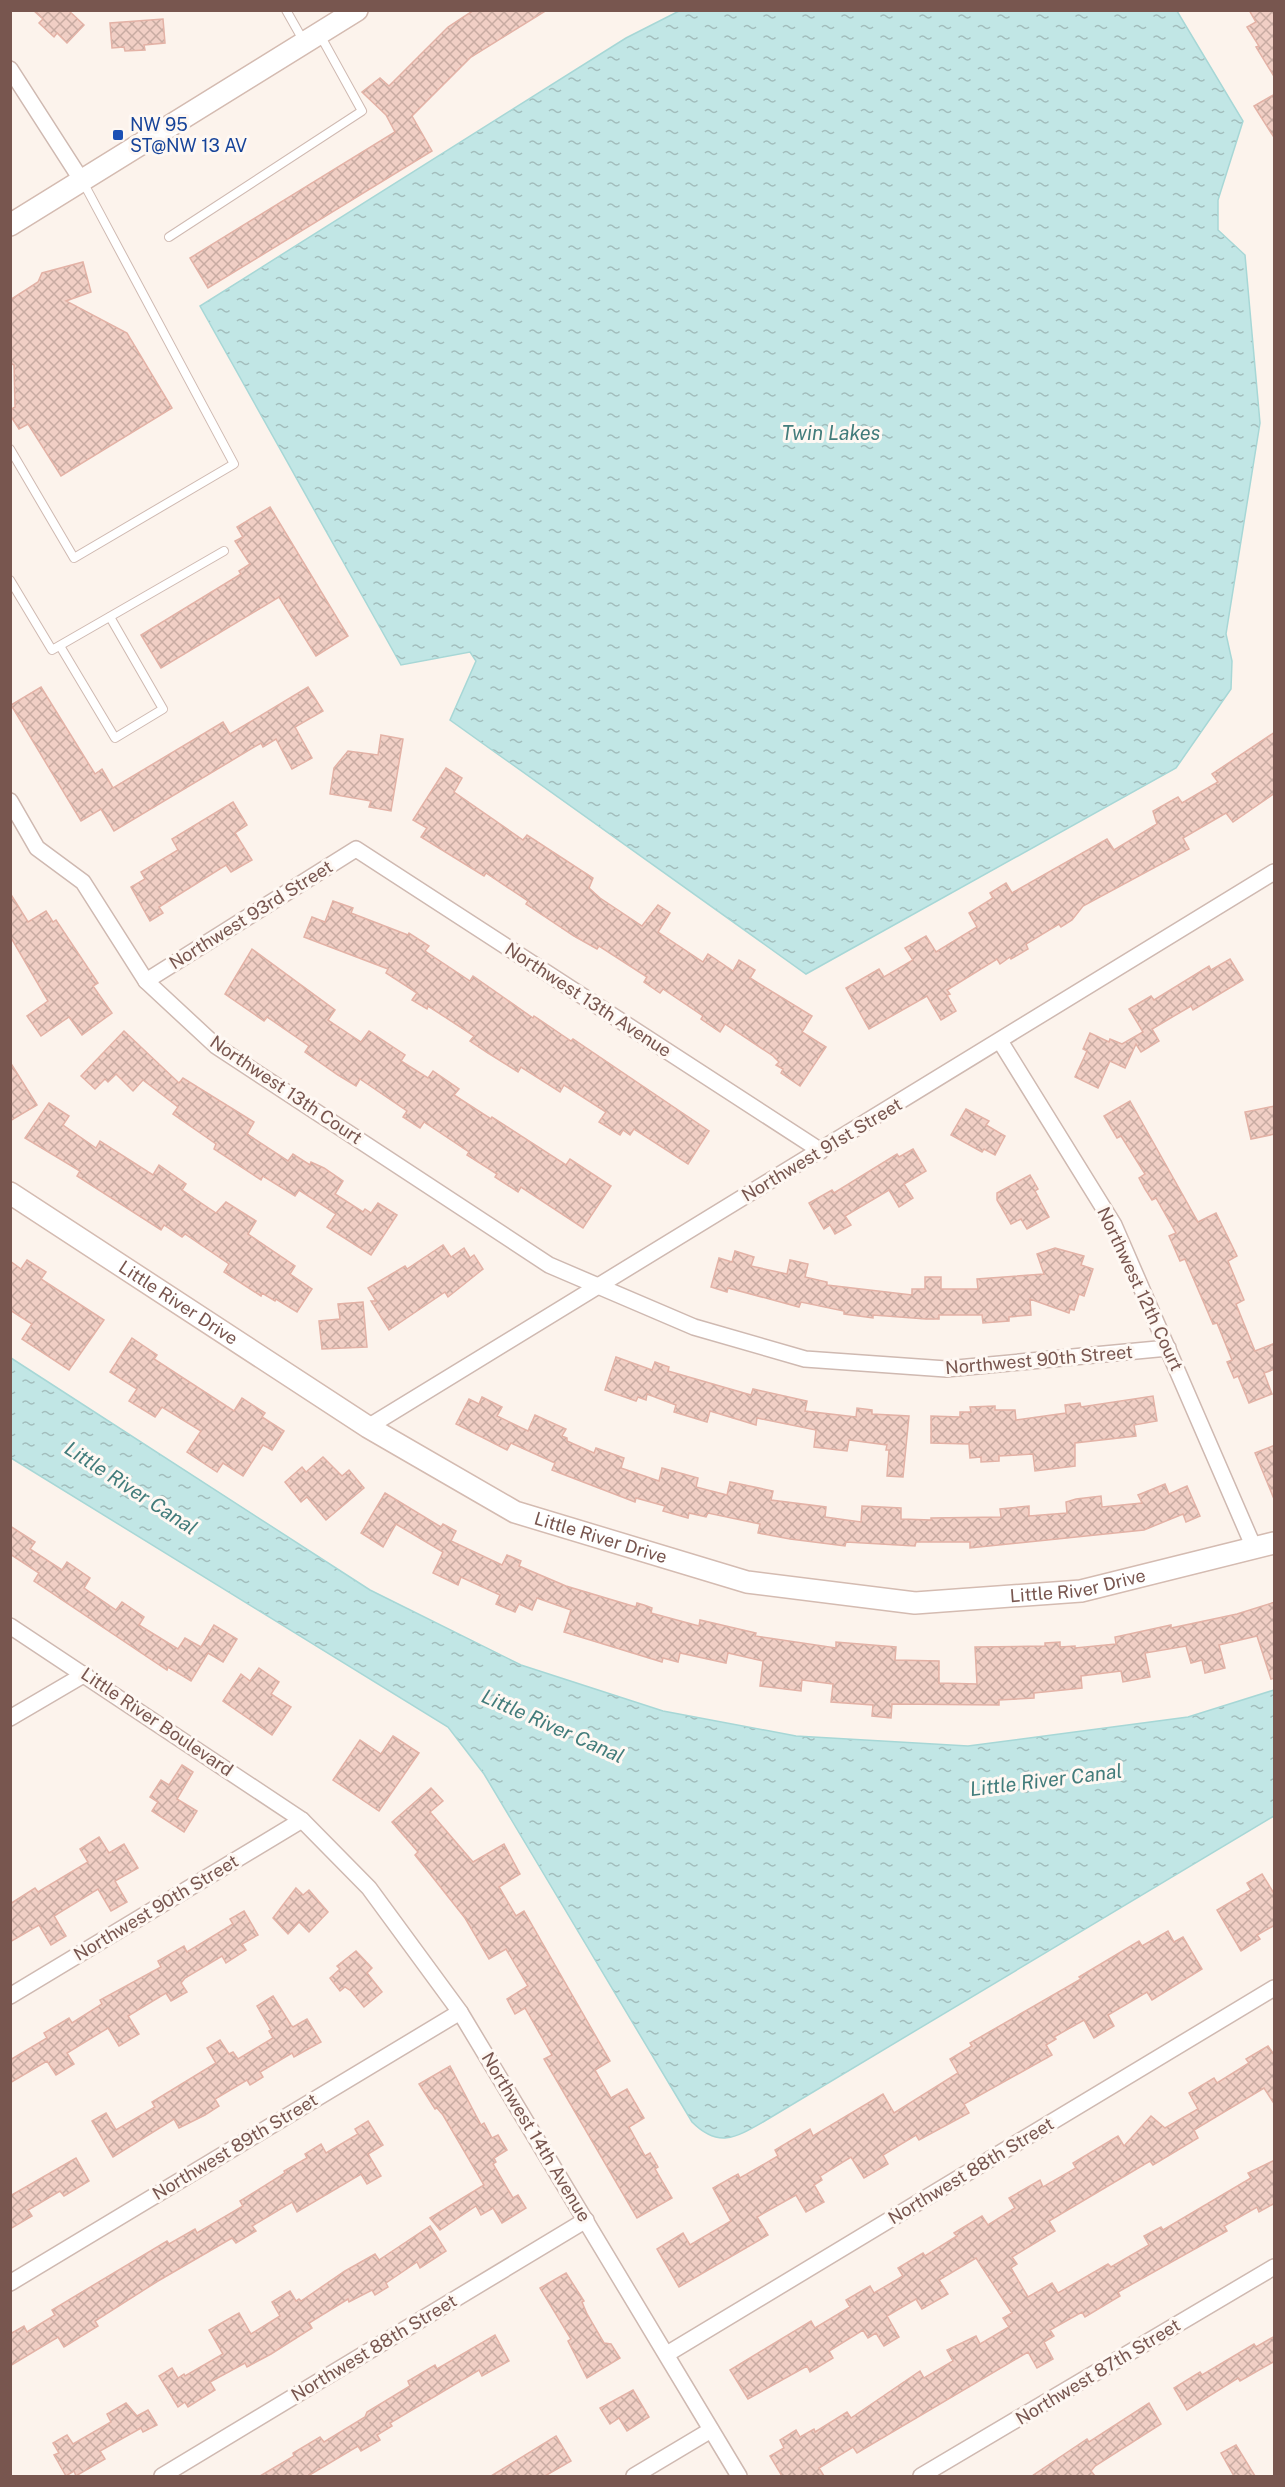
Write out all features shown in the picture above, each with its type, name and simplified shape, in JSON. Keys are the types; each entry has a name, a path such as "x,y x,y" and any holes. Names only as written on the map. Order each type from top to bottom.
{"street":[{"path":"10,225 357,10"},
{"path":"10,69 82,181"},
{"name":"Northwest 13th Court","path":"10,801 38,848 83,882 146,981 216,1046 549,1265 599,1286"},
{"name":"Northwest 93rd Street","path":"146,981 356,849"},
{"name":"Northwest 13th Avenue","path":"356,849 821,1151"},
{"name":"Northwest 91st Street","path":"368,1427 1275,872"},
{"name":"Northwest 12th Court","path":"1000,1041 1114,1225 1168,1348 1265,1547"},
{"name":"Little River Drive","path":"10,1193 368,1427 515,1512 747,1582 915,1604 1081,1591 1265,1547"},
{"name":"Northwest 90th Street","path":"599,1286 694,1327 806,1359 946,1369 1168,1348"},
{"name":"Little River Boulevard","path":"10,1626 302,1820"},
{"path":"10,1718 85,1674"},
{"name":"Northwest 90th Street","path":"10,1996 302,1820"},
{"name":"Northwest 14th Avenue","path":"302,1820 369,1888 460,2012 739,2476"},
{"name":"Northwest 88th Street","path":"667,2354 1275,1988"},
{"name":"Northwest 89th Street","path":"10,2283 460,2012"},
{"name":"Northwest 88th Street","path":"162,2476 586,2220"},
{"name":"Northwest 87th Street","path":"921,2476 1275,2267"},
{"path":"634,2476 711,2430"}],"lane":[{"path":"169,237 362,111 312,38 285,10"},
{"path":"10,449 74,558 234,464 82,181"},
{"path":"10,580 52,650 224,551"},
{"path":"60,646 115,738 163,709 110,617"}],"water":[{"name":"Twin Lakes","path":"679,11 1177,11 1243,121 1218,200 1218,230 1245,255 1260,423 1226,634 1232,661 1231,689 1176,768 806,974 450,720 476,661 470,652 401,665 200,306 626,38"},
{"name":"Little River Canal","path":"11,1358 370,1590 521,1665 663,1711 796,1736 968,1746 1188,1717 1274,1690 1274,1816 763,2122 727,2138 710,2135 692,2122 484,1774 448,1727 11,1458"}],"building":[{"path":"33,10 68,10 84,25 67,43 57,33 54,37 39,23 43,19"},
{"path":"474,10 547,10 471,57 412,116 432,151 208,288 190,258 395,132 386,115 362,92 380,78 389,86 448,27"},
{"path":"1249,10 1275,10 1275,78 1247,27 1256,22"},
{"path":"163,19 165,43 144,45 145,50 125,51 124,47 112,48 110,23"},
{"path":"1275,94 1275,139 1254,106"},
{"path":"83,262 91,292 66,301 127,333 172,408 61,476 28,424 19,429 10,415 10,410 15,407 14,365 10,363 10,300 38,282 42,273"},
{"path":"270,507 348,636 316,656 279,597 161,668 141,635 241,574 239,571 250,564 235,541 243,537 237,527"},
{"path":"41,687 95,774 102,769 113,788 223,722 230,734 308,687 323,711 295,727 312,758 292,769 276,739 263,747 261,743 114,831 101,809 81,821 11,705"},
{"path":"1275,732 1275,793 1233,822 1226,813 1183,838 1189,849 1083,906 1072,920 1061,927 1059,924 1026,944 1028,949 1011,959 1010,957 1000,964 997,959 947,990 950,994 947,995 956,1011 941,1020 927,996 869,1029 846,988 879,969 884,977 913,960 905,948 926,936 936,952 977,927 969,913 993,898 990,893 1006,883 1012,893 1107,839 1114,850 1157,824 1153,811 1178,797 1182,803 1218,782 1212,774"},
{"path":"381,735 403,739 391,811 369,807 371,801 330,794 334,768 348,751 378,755"},
{"path":"446,768 462,778 454,792 523,840 527,835 593,878 589,888 600,898 642,926 658,905 670,913 658,932 703,962 708,954 733,971 739,960 755,970 750,978 812,1016 802,1032 826,1047 800,1086 781,1073 783,1069 776,1065 779,1062 773,1056 725,1024 720,1032 701,1019 703,1016 663,989 660,993 644,982 647,977 599,946 597,949 574,936 526,904 528,901 486,873 484,876 421,837 427,828 413,820"},
{"path":"233,802 247,825 235,833 252,860 231,872 226,865 159,907 163,913 150,921 131,887 145,879 141,872 178,850 172,839"},
{"path":"10,893 28,922 46,911 53,922 56,920 98,983 93,986 112,1013 82,1035 69,1017 41,1036 27,1016 48,1001 10,936"},
{"path":"333,901 353,908 351,913 408,935 409,933 429,946 425,951 470,981 473,976 533,1018 534,1016 571,1041 573,1039 709,1131 688,1164 634,1129 630,1135 623,1130 620,1135 599,1122 606,1112 564,1085 560,1092 521,1067 518,1072 488,1053 470,1041 474,1036 428,1006 427,1009 412,1000 417,993 386,973 388,969 304,937 312,917 325,922"},
{"path":"252,949 335,1010 328,1020 361,1042 369,1031 405,1055 401,1061 428,1078 433,1071 459,1089 454,1095 491,1119 492,1117 566,1165 570,1159 611,1186 583,1228 521,1187 518,1192 495,1177 497,1174 467,1155 469,1152 424,1122 420,1128 403,1117 407,1111 360,1079 356,1086 338,1075 305,1052 309,1046 267,1017 264,1021 225,994"},
{"path":"1230,959 1243,980 1193,1010 1191,1006 1152,1029 1159,1041 1141,1052 1136,1044 1125,1068 1110,1061 1098,1088 1075,1077 1087,1051 1083,1049 1090,1033 1109,1042 1110,1039 1122,1044 1143,1032 1129,1009 1151,996 1154,1000 1209,966 1211,970"},
{"path":"124,1031 179,1083 183,1078 254,1122 247,1134 288,1161 293,1154 310,1165 311,1162 324,1168 343,1181 335,1194 363,1212 365,1209 371,1213 378,1203 397,1215 371,1255 327,1227 336,1214 299,1190 295,1196 263,1176 261,1180 214,1149 216,1144 173,1114 178,1107 143,1080 133,1091 116,1074 108,1082 105,1079 95,1089 81,1076"},
{"path":"10,1062 37,1105 10,1121"},
{"path":"1130,1101 1198,1222 1216,1213 1237,1256 1228,1261 1244,1300 1236,1304 1255,1351 1275,1343 1275,1369 1264,1373 1272,1394 1249,1403 1238,1376 1234,1378 1227,1362 1232,1360 1217,1323 1213,1324 1185,1259 1180,1261 1169,1236 1176,1233 1156,1198 1152,1200 1139,1178 1145,1174 1121,1136 1117,1138 1104,1116"},
{"path":"49,1103 69,1116 63,1125 96,1148 100,1141 153,1175 159,1165 186,1184 182,1190 216,1213 226,1202 256,1221 248,1234 295,1266 290,1274 312,1289 297,1312 276,1299 275,1301 262,1293 261,1296 224,1272 229,1264 185,1234 182,1237 164,1225 161,1230 77,1176 80,1171 25,1138"},
{"path":"1275,1106 1275,1134 1251,1139 1245,1112"},
{"path":"966,1109 989,1121 986,1125 1005,1136 995,1155 984,1149 982,1152 951,1135"},
{"path":"913,1149 926,1171 904,1184 913,1198 899,1207 889,1190 845,1216 851,1225 835,1234 830,1225 824,1229 809,1203 832,1190 834,1193 897,1154 899,1157"},
{"path":"1030,1175 1038,1189 1035,1191 1049,1217 1027,1229 1021,1219 1011,1224 997,1200 997,1193"},
{"path":"443,1245 451,1257 464,1248 470,1258 474,1255 483,1269 448,1297 445,1292 389,1330 371,1301 376,1301 368,1288 405,1266 407,1269"},
{"path":"1055,1248 1084,1256 1081,1265 1093,1269 1084,1296 1079,1294 1074,1310 1070,1309 1069,1313 1030,1299 1031,1315 1009,1317 1009,1321 983,1323 982,1315 939,1315 939,1319 926,1319 873,1315 873,1318 844,1314 844,1311 801,1302 799,1307 728,1288 727,1292 711,1287 719,1258 732,1262 735,1251 754,1257 751,1266 787,1274 790,1260 808,1264 805,1277 827,1282 827,1285 912,1295 912,1289 925,1289 925,1277 941,1277 941,1289 978,1289 977,1279 1044,1274 1037,1254"},
{"path":"27,1260 46,1272 41,1279 104,1320 69,1370 22,1339 32,1324 10,1310 10,1261 21,1269"},
{"path":"363,1302 367,1347 322,1349 319,1321 340,1319 338,1304"},
{"path":"132,1338 157,1355 154,1359 234,1411 242,1398 265,1413 262,1417 284,1431 272,1450 263,1445 243,1476 223,1463 217,1472 187,1452 201,1431 162,1407 155,1417 129,1401 137,1389 110,1372"},
{"path":"616,1357 652,1370 655,1362 669,1367 668,1371 751,1395 753,1389 807,1401 805,1411 856,1417 857,1408 872,1410 872,1414 909,1416 903,1477 887,1476 889,1450 886,1450 887,1445 849,1440 847,1451 814,1447 816,1430 757,1418 756,1425 710,1411 707,1422 674,1412 676,1405 647,1394 646,1400 638,1397 636,1401 605,1390"},
{"path":"1153,1396 1157,1421 1134,1425 1136,1436 1075,1443 1075,1466 1035,1471 1033,1454 999,1456 999,1461 981,1462 981,1457 970,1458 969,1444 931,1443 931,1416 960,1417 960,1412 971,1412 970,1407 995,1406 995,1410 1015,1410 1016,1420 1066,1413 1065,1405 1080,1403 1081,1407"},
{"path":"482,1397 502,1407 497,1416 528,1431 535,1415 566,1429 562,1436 567,1438 567,1441 594,1453 596,1448 624,1458 621,1468 659,1481 662,1468 698,1478 696,1487 727,1495 730,1482 773,1491 771,1500 826,1507 825,1517 861,1522 862,1506 901,1508 901,1519 1001,1517 1000,1509 1029,1506 1029,1516 1067,1513 1066,1502 1076,1499 1101,1496 1102,1507 1142,1503 1138,1495 1165,1484 1169,1494 1187,1486 1200,1516 1186,1522 1183,1514 1144,1530 970,1548 970,1542 916,1542 915,1546 846,1542 845,1546 790,1539 758,1533 760,1524 708,1513 706,1517 689,1513 688,1518 663,1511 665,1506 636,1498 635,1502 552,1470 555,1463 511,1443 507,1450 456,1424 469,1399 479,1404"},
{"path":"1275,1445 1275,1499 1274,1499 1255,1453"},
{"path":"323,1457 342,1476 349,1470 364,1488 326,1520 307,1497 301,1502 285,1482 302,1467 306,1472"},
{"path":"385,1493 441,1527 443,1524 456,1531 451,1541 502,1565 507,1555 521,1561 519,1566 566,1586 636,1607 637,1603 644,1605 652,1608 651,1613 699,1626 700,1620 756,1633 755,1636 836,1648 836,1642 896,1647 895,1660 939,1661 939,1683 977,1684 975,1647 1045,1646 1045,1643 1060,1642 1060,1647 1075,1646 1075,1648 1116,1644 1115,1637 1237,1614 1275,1602 1275,1678 1271,1679 1257,1636 1219,1645 1225,1668 1205,1673 1202,1660 1191,1663 1186,1646 1145,1653 1150,1677 1123,1682 1121,1671 1081,1676 1082,1688 1034,1693 1034,1698 999,1700 999,1705 892,1704 891,1718 872,1716 873,1705 831,1702 833,1684 802,1680 801,1691 760,1686 763,1661 728,1653 726,1663 680,1653 678,1662 663,1658 662,1662 564,1632 571,1610 537,1598 532,1610 519,1604 515,1612 496,1604 500,1595 461,1577 458,1585 433,1573 443,1552 396,1524 383,1547 361,1533"},
{"path":"10,1526 35,1542 30,1549 62,1570 67,1562 90,1578 84,1588 116,1610 122,1602 144,1617 139,1625 178,1649 185,1638 201,1647 214,1625 237,1639 223,1662 208,1653 191,1681 168,1667 167,1670 34,1581 39,1573 10,1554"},
{"path":"259,1668 279,1682 271,1694 291,1707 272,1735 223,1701 241,1674 250,1681"},
{"path":"393,1736 419,1753 379,1811 333,1780 360,1740 381,1754"},
{"path":"182,1765 193,1772 177,1799 197,1811 184,1832 152,1811 158,1802 150,1797 161,1780 169,1785"},
{"path":"431,1788 443,1801 430,1812 473,1862 504,1844 520,1874 499,1887 516,1916 524,1911 610,2061 595,2070 611,2098 627,2089 644,2118 629,2127 645,2156 650,2153 658,2167 655,2169 672,2198 637,2218 544,2059 552,2055 525,2008 515,2014 507,1999 528,1986 506,1949 489,1959 465,1918 415,1855 418,1852 392,1822"},
{"path":"99,1837 109,1853 124,1844 138,1868 115,1881 127,1902 111,1911 98,1889 54,1916 66,1936 51,1945 39,1925 10,1942 10,1904 35,1888 38,1892 88,1862 80,1849"},
{"path":"1262,1874 1275,1895 1275,1925 1257,1935 1260,1939 1241,1951 1217,1910 1251,1890 1247,1883"},
{"path":"296,1888 303,1895 309,1890 328,1912 309,1932 299,1922 288,1934 273,1918"},
{"path":"244,1911 258,1935 242,1944 246,1950 226,1963 222,1956 185,1978 181,1983 187,1992 171,2001 166,1993 128,2016 139,2034 119,2046 108,2028 67,2053 74,2064 56,2075 47,2061 10,2083 10,2060 47,2038 44,2033 69,2018 72,2023 102,2004 100,2000 161,1967 158,1961 184,1946 187,1952 233,1924 230,1919"},
{"path":"1168,1931 1174,1942 1183,1937 1202,1969 1152,2000 1147,1992 1108,2015 1114,2026 1094,2038 1084,2020 1054,2037 1056,2039 1046,2045 1052,2055 964,2104 969,2113 919,2140 916,2135 883,2155 888,2164 864,2178 851,2157 820,2176 822,2180 814,2185 824,2202 806,2212 796,2195 757,2217 768,2235 679,2287 657,2249 683,2233 690,2245 731,2221 713,2188 738,2174 740,2178 778,2156 775,2150 810,2129 813,2136 883,2094 894,2113 958,2073 950,2059 972,2046 970,2043 1081,1979 1079,1977 1139,1941 1142,1946"},
{"path":"356,1951 372,1968 367,1973 382,1992 364,2007 351,1991 345,1987 340,1991 330,1978 340,1969 337,1966"},
{"path":"273,1996 293,2027 307,2019 321,2042 294,2057 292,2053 260,2072 263,2077 250,2085 247,2080 215,2099 219,2106 205,2115 179,2128 174,2119 113,2157 92,2121 106,2113 116,2130 155,2107 152,2102 216,2063 207,2048 220,2040 229,2054 233,2052 238,2059 273,2038 257,2006"},
{"path":"1268,2046 1275,2056 1275,2105 1264,2088 1194,2130 1198,2138 1153,2165 1150,2161 1049,2221 1055,2231 1012,2257 1017,2264 1011,2268 1028,2297 1052,2283 1058,2293 1108,2264 1111,2267 1149,2245 1144,2236 1161,2227 1163,2230 1251,2178 1248,2173 1275,2160 1275,2203 1259,2212 1257,2207 1224,2226 1227,2231 1118,2292 1120,2296 1085,2317 1082,2312 1050,2330 1054,2336 1044,2342 1053,2359 1037,2368 1028,2352 857,2453 853,2447 819,2468 824,2476 782,2476 770,2456 784,2448 780,2440 796,2430 800,2437 814,2429 815,2432 847,2412 851,2418 920,2371 924,2378 953,2361 947,2350 976,2336 980,2344 1009,2327 1003,2318 1012,2313 976,2258 939,2280 948,2294 922,2309 916,2299 887,2316 899,2337 884,2346 876,2333 868,2338 863,2330 829,2351 833,2358 810,2372 807,2366 748,2399 730,2370 811,2321 815,2328 850,2307 846,2300 870,2286 874,2293 903,2276 898,2268 923,2253 925,2256 957,2236 954,2233 982,2216 988,2225 1015,2208 1009,2198 1040,2180 1043,2187 1076,2168 1073,2163 1118,2136 1124,2146 1151,2116 1165,2128 1198,2109 1189,2093 1214,2078 1217,2083 1249,2063 1246,2059"},
{"path":"450,2066 481,2125 484,2123 492,2138 498,2135 507,2150 494,2158 496,2162 493,2164 513,2198 518,2195 526,2208 502,2223 493,2208 481,2215 476,2206 440,2230 430,2218 484,2185 443,2115 437,2108 435,2109 419,2084"},
{"path":"368,2121 383,2145 368,2154 381,2176 367,2184 361,2174 297,2212 292,2202 252,2226 256,2231 236,2243 232,2238 95,2321 98,2326 64,2347 58,2337 10,2366 10,2334 24,2326 27,2332 55,2315 52,2310 167,2241 169,2244 195,2229 197,2233 243,2206 240,2201 307,2158 305,2154 321,2144 326,2153 358,2134 355,2129"},
{"path":"76,2158 89,2181 64,2196 60,2191 28,2210 32,2216 10,2229 10,2196"},
{"path":"430,2226 446,2251 420,2268 417,2262 386,2283 388,2287 375,2295 372,2290 349,2302 348,2299 309,2323 312,2328 271,2354 247,2367 245,2363 210,2382 215,2390 188,2407 185,2402 178,2407 159,2376 172,2368 178,2378 184,2374 185,2376 223,2354 209,2330 239,2313 251,2334 280,2316 272,2302 290,2291 296,2301 299,2299 301,2301 345,2271 375,2254 379,2260"},
{"path":"566,2273 584,2301 582,2302 587,2314 604,2343 611,2344 620,2358 587,2378 568,2341 571,2339 540,2288"},
{"path":"495,2335 509,2361 482,2376 479,2370 390,2423 392,2426 377,2435 380,2440 361,2451 358,2446 308,2476 260,2476 320,2437 324,2442 365,2417 367,2412 410,2386 408,2381 435,2365 437,2369"},
{"path":"1275,2336 1275,2361 1240,2381 1238,2378 1187,2410 1174,2388 1200,2372 1202,2375 1254,2344 1256,2347"},
{"path":"633,2390 649,2417 627,2431 619,2418 610,2424 600,2408"},
{"path":"126,2403 137,2416 148,2410 157,2425 143,2432 141,2428 100,2451 105,2459 76,2476 74,2471 66,2476 54,2455 59,2453 53,2443 67,2435 73,2444 111,2422 107,2414"},
{"path":"1149,2403 1161,2424 1095,2466 1091,2471 1095,2476 1032,2476 1087,2439 1089,2442"},
{"path":"556,2436 571,2461 545,2476 491,2476"},
{"path":"1236,2445 1255,2476 1234,2476 1221,2453"}],"place":[{"name":"NW 95 ST@NW 13 AV","path":"118,135"}]}
